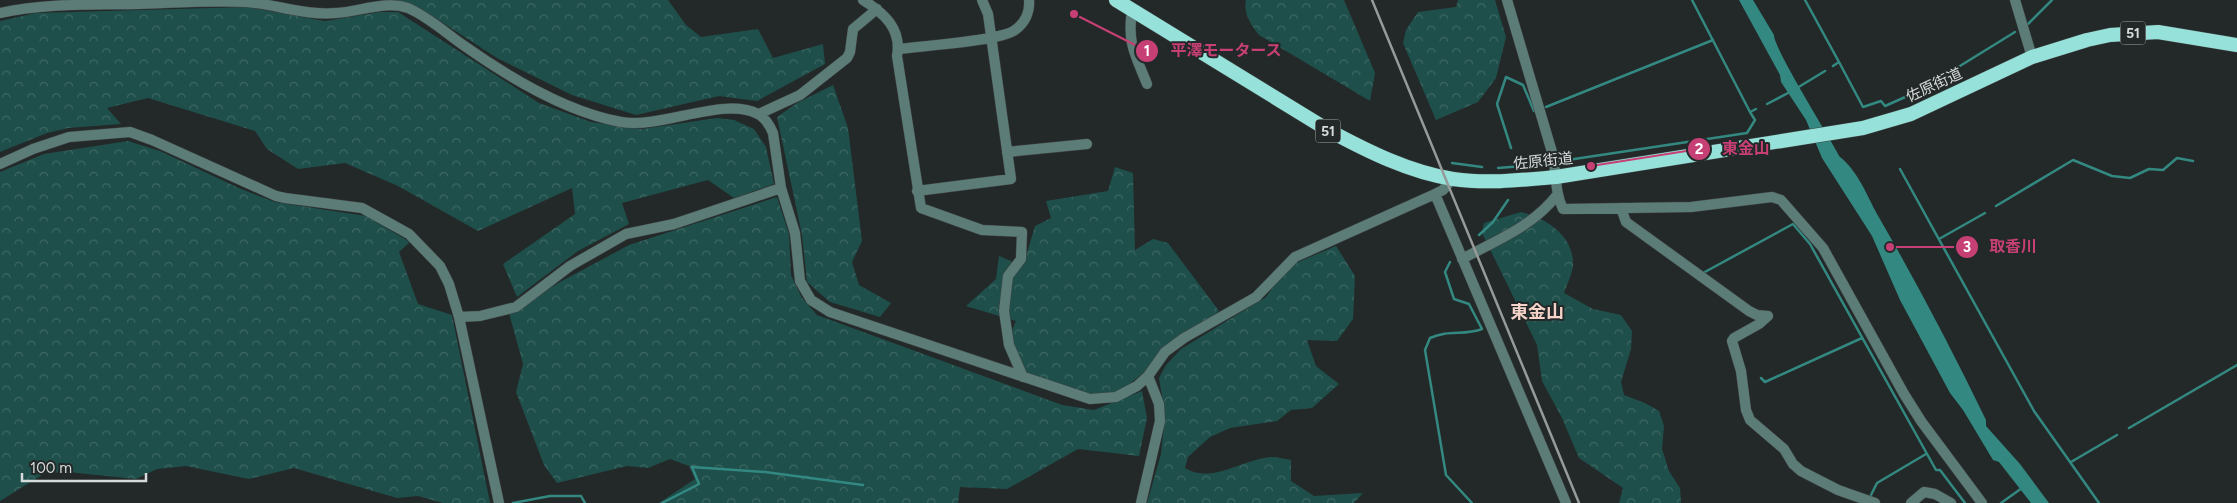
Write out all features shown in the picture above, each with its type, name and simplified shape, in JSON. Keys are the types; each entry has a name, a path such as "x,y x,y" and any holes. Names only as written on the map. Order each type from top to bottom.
{"highway":[{"name":"佐原街道","path":"1116,0 1328,130 1384,158 1452,179 1513,181 1556,177 1857,129 1911,114 2032,57 2110,35 2141,32 2194,36 2237,45"}],"street":[{"path":"863,0 889,20 893,28 898,49 897,56 921,208 982,230 1022,232 1021,260 1008,276 1004,311 1009,345 1023,377"},
{"path":"917,191 1011,179 988,14 982,0"},
{"path":"898,49 1005,35 1015,31 1022,24 1027,15 1029,0"},
{"path":"1507,0 1552,152 1557,195 1563,209 1691,207 1772,197 1781,200 1823,248 1904,394 1921,421 1982,503"},
{"path":"2015,0 2032,57"},
{"path":"0,13 26,8 230,1 335,14 376,6 398,5 416,12 481,58 516,79 556,99 603,117 639,123 735,108 759,114 769,125 773,133 781,188 795,233 800,281 810,300 830,312 1078,396 1105,399 1126,393 1148,376 1165,352 1184,338 1256,297 1294,257 1435,194 1443,190 1452,179"},
{"path":"759,114 800,95 847,58 850,52 853,29 877,9"},
{"path":"1132,10 1129,29 1131,46 1147,84"},
{"path":"0,164 33,149 69,137 130,132 152,140 276,196 362,208 409,234 440,266 449,284 459,317 499,503"},
{"path":"1007,152 1087,144"},
{"path":"459,317 480,316 516,307 570,266 626,234 674,224 781,188"},
{"path":"1435,194 1566,503"},
{"path":"1462,259 1508,237 1548,207 1557,195"},
{"path":"1621,208 1622,217 1626,222 1749,311 1757,315 1768,316 1759,324 1734,338 1732,342 1741,371 1746,410 1750,420 1784,449 1793,464 1801,471 1838,490 1875,503"},
{"path":"1141,503 1160,421 1159,404 1148,376"},
{"path":"1911,503 1924,492 1935,494 1951,503"}],"green space":[{"path":"396,0 668,0 686,25 701,37 758,29 773,58 823,44 825,64 757,101 719,96 636,115 572,95 497,58 420,8"},
{"path":"1246,0 1344,0 1375,73 1370,101 1259,35 1247,14"},
{"path":"1458,0 1495,0 1506,37 1496,78 1478,102 1436,120 1403,43 1406,30 1418,12 1456,7"},
{"path":"247,7 325,21 380,12 398,12 539,103 591,122 642,129 717,118 734,120 754,129 766,147 774,184 734,198 708,180 622,203 629,224 578,251 517,297 503,264 575,214 572,188 478,231 398,186 345,163 298,169 267,149 255,131 148,98 107,108 121,124 68,128 47,133 0,152 0,21 36,13"},
{"path":"833,85 848,128 862,241 852,262 859,285 891,303 880,317 830,302 807,282 802,235 777,117 797,103"},
{"path":"128,141 160,151 241,189 275,202 366,216 410,242 399,252 418,304 452,315 490,503 443,503 418,496 397,498 294,468 249,479 186,466 157,469 136,479 68,472 45,473 0,501 0,172 44,154"},
{"path":"1115,167 1133,173 1135,250 1153,239 1168,243 1219,311 1126,387 1110,395 1077,394 1024,373 1008,339 1016,321 966,306 996,279 999,256 1023,266 1035,226 1051,218 1046,201 1108,191"},
{"path":"777,197 789,234 791,275 802,298 817,315 1062,405 1094,410 1142,391 1147,418 1139,456 1078,449 1007,489 960,487 958,503 659,503 695,479 689,466 670,459 648,468 627,466 557,483 544,465 516,392 523,364 509,313 560,282 629,245"},
{"path":"1521,212 1548,223 1568,243 1573,266 1564,293 1593,309 1621,315 1632,331 1631,349 1621,382 1624,395 1659,411 1664,426 1662,449 1669,471 1680,488 1681,503 1619,503 1623,488 1579,458 1562,418 1542,381 1537,345 1482,233 1484,223"},
{"path":"1336,246 1355,276 1353,319 1337,341 1307,340 1316,366 1339,384 1312,408 1291,410 1277,421 1230,428 1210,437 1188,457 1185,468 1206,474 1262,458 1277,457 1291,460 1291,481 1314,496 1363,493 1354,503 1147,503 1161,454 1165,414 1159,378 1166,365 1181,349 1266,297 1280,277 1296,263"}],"shaded area":[{"path":"1739,0 1753,0 1774,35 1782,56 1840,157 1852,169 1861,183 1947,342 1986,420 1986,426 2020,464 2049,503 2031,503 1999,462 1993,460 1963,410 1950,393 1900,300 1872,236 1822,158 1806,120 1781,82 1780,75"}],"waterway":[{"path":"1692,0 1750,112"},
{"path":"1805,0 1839,62"},
{"path":"2028,24 2052,0"},
{"path":"1833,66 1839,62 1863,107 1881,101 1885,106 1921,90 2015,32"},
{"path":"1546,107 1713,40"},
{"path":"1797,88 1825,71"},
{"path":"1511,148 1497,104 1506,77 1523,85 1534,111"},
{"path":"1767,104 1790,92"},
{"path":"1561,161 1747,133 1755,120 1750,112 1756,109"},
{"path":"1996,206 2073,160 2112,176 2130,178 2149,169 2163,170 2177,158 2193,161"},
{"path":"1452,163 1482,167"},
{"path":"1498,168 1549,164"},
{"path":"1900,169 2034,411 2099,503"},
{"path":"1479,235 1493,222 1508,200"},
{"path":"1939,239 1985,213"},
{"path":"1703,273 1793,224 1810,244 1936,470 1940,470 1965,503"},
{"path":"1450,262 1445,272 1454,299 1469,304 1482,329 1437,335 1430,338 1425,350 1446,475 1472,503"},
{"path":"1761,378 1765,382 1862,338"},
{"path":"2129,428 2237,365"},
{"path":"2071,462 2117,435"},
{"path":"1870,497 1877,483 1926,454"},
{"path":"662,503 699,484 692,467 765,472 863,485"},
{"path":"2001,503 2022,488"},
{"path":"513,503 550,496 581,496 585,503"}],"railway":[{"path":"1372,0 1579,503"}],"place":[{"name":"平澤モータース","path":"1074,14"},
{"name":"東金山","path":"1591,166"},
{"name":"取香川","path":"1890,247"}],"district":[{"name":"東金山","path":"1537,312"}]}
